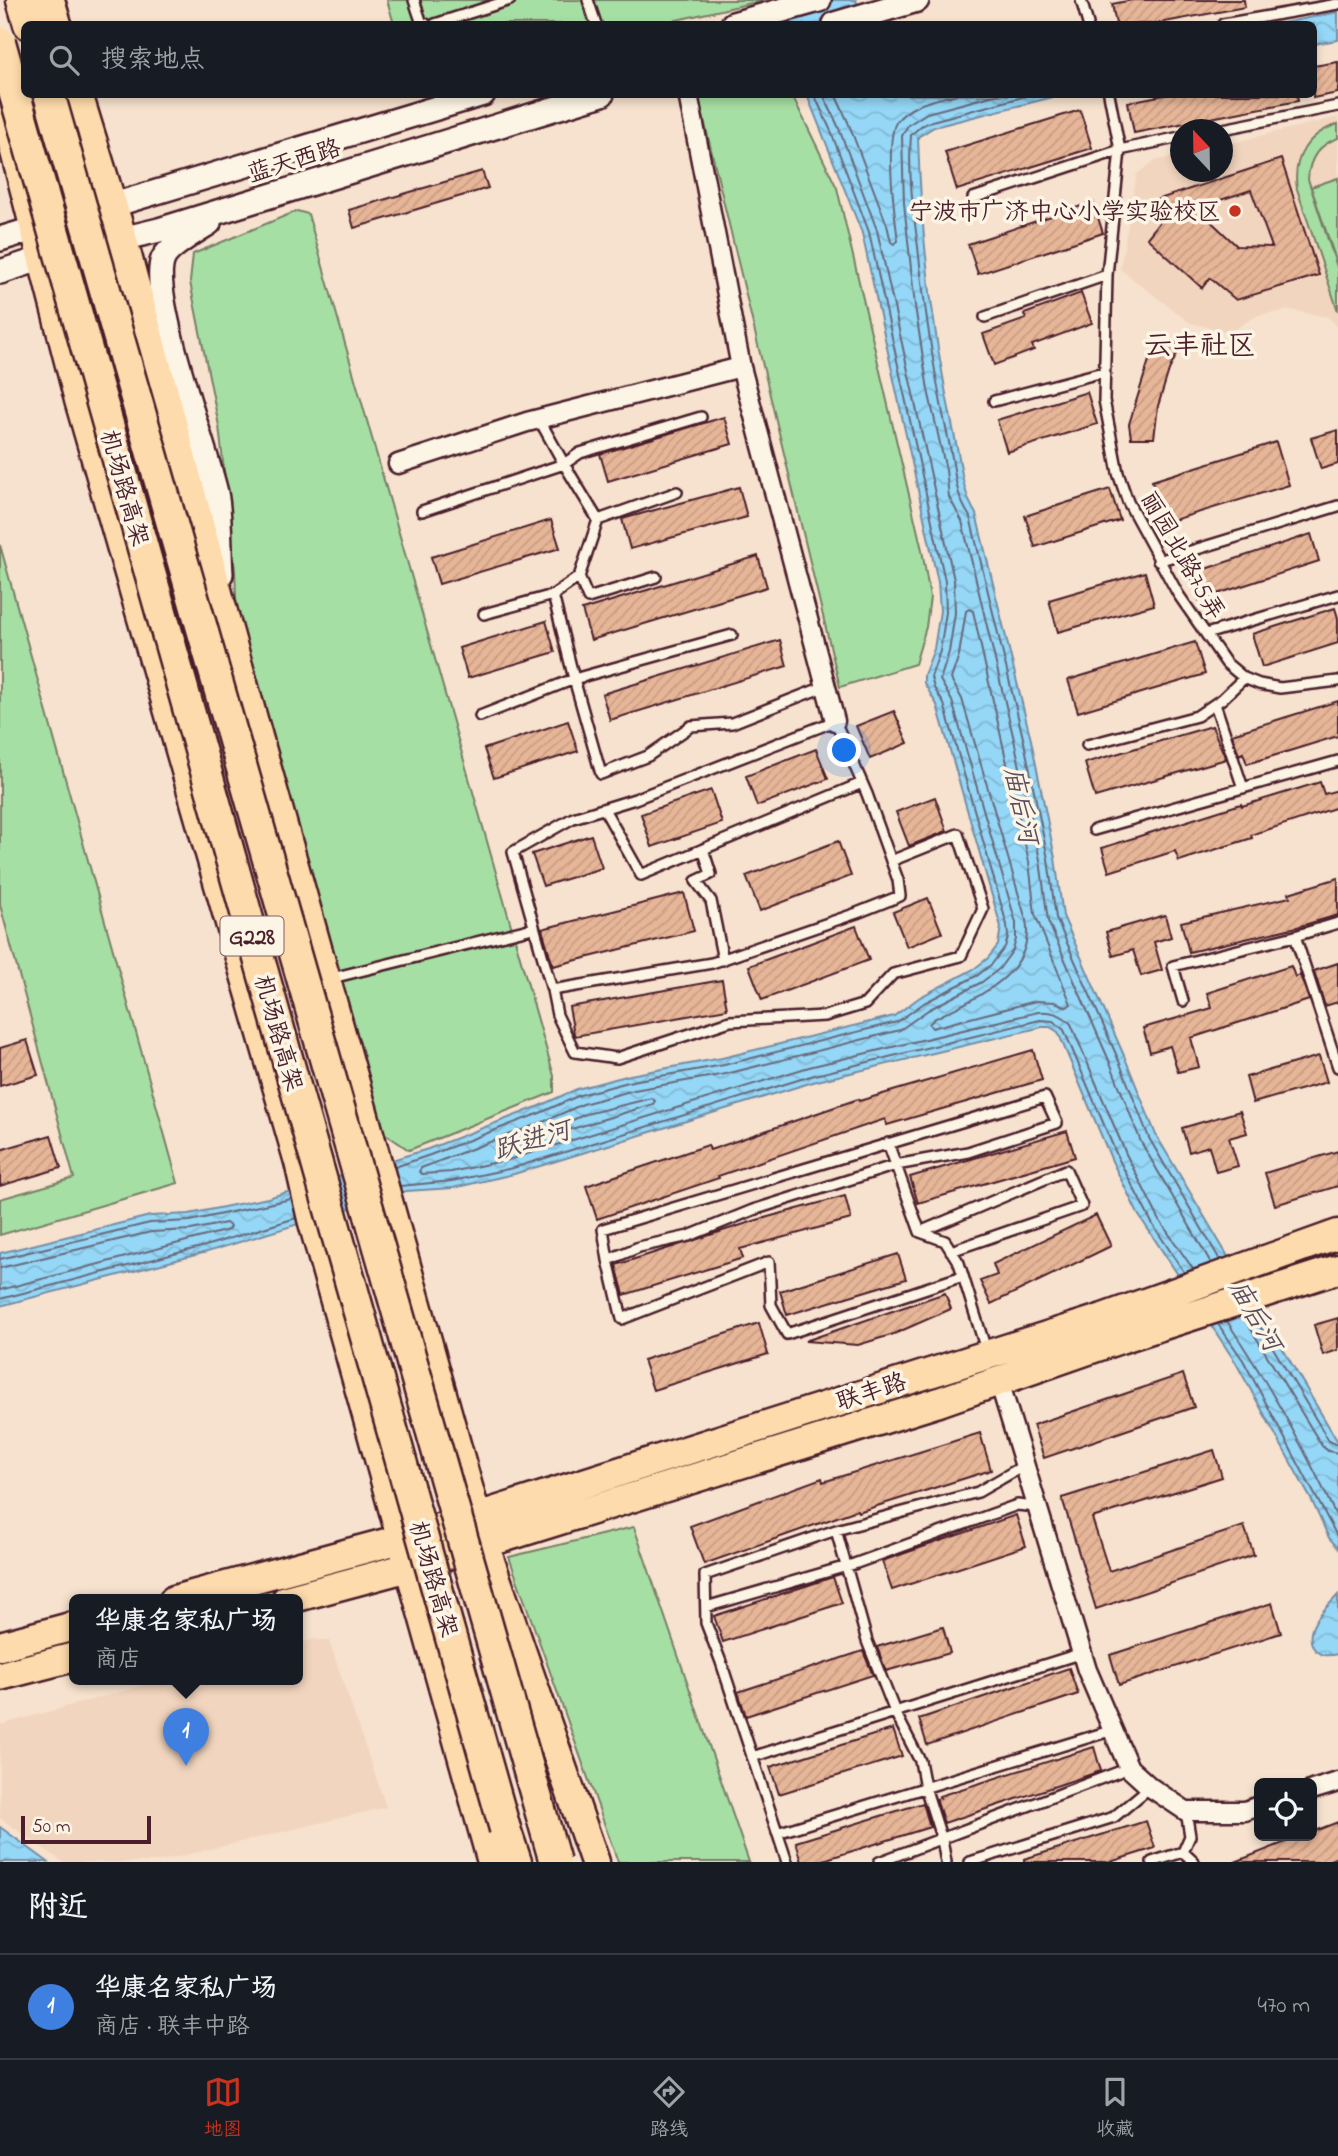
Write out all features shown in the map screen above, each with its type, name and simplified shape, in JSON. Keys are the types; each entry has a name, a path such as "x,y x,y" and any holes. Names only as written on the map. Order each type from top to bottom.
{"highway":[{"path":"22,0 28,21"},
{"name":"机场路高架","path":"0,42 514,1862"},
{"name":"机场路高架","path":"50,98 555,1862"}],"main road":[{"path":"50,0 56,21"},
{"path":"0,92 109,504 299,1162 312,1219 492,1862"},
{"path":"79,98 122,237 223,612 484,1544 595,1862"},
{"name":"联丰路","path":"303,1595 484,1544 999,1381 1111,1328 1331,1236"},
{"name":"联丰路","path":"196,1594 477,1517 988,1354 1111,1328 1338,1269"},
{"path":"0,1646 69,1627"},
{"path":"0,1676 69,1658"}],"street":[{"path":"744,21 819,0"},
{"path":"846,21 917,0"},
{"name":"蓝天西路","path":"0,239 470,98"},
{"name":"蓝天西路","path":"0,272 122,237 159,230 588,98"},
{"path":"689,98 741,367 835,721"},
{"path":"223,612 216,496 159,283 163,257 190,235 237,205"},
{"path":"398,464 539,419 741,367"},
{"path":"999,1381 1082,1654 1129,1768 1150,1787 1186,1811 1245,1811 1254,1808"},
{"path":"1317,1788 1338,1782"}],"lane":[{"path":"414,0 421,21"},
{"path":"444,21 510,0"},
{"path":"588,0 595,21"},
{"path":"1081,0 1087,21"},
{"path":"1240,21 1338,4"},
{"name":"丽园北路75弄","path":"1110,98 1120,150 1107,275 1104,400 1118,473 1128,502 1158,561 1226,663 1244,678 1280,688 1338,681"},
{"path":"1233,127 1338,106"},
{"path":"973,198 1120,150 1170,139"},
{"path":"985,317 1107,275"},
{"path":"994,401 1103,372"},
{"path":"422,510 564,464 580,453 701,416"},
{"path":"484,614 553,596 579,577 598,520 539,419"},
{"path":"598,520 677,492"},
{"path":"1158,561 1338,506"},
{"path":"579,577 588,598 656,577"},
{"path":"1206,634 1338,594"},
{"path":"553,596 601,774 648,756 691,726 733,723 826,686"},
{"path":"480,716 574,680 732,635"},
{"path":"1087,745 1197,716 1244,678"},
{"path":"1215,704 1243,788"},
{"path":"552,990 712,963 900,896 891,861 835,721 604,809 573,818 513,852 557,1015 575,1052 617,1058 730,1021 825,1016 864,1004 893,974 961,956 983,909 958,834 891,861"},
{"path":"1094,830 1338,761"},
{"path":"604,809 641,875 862,783"},
{"path":"703,849 711,874 696,881 711,901 723,960"},
{"path":"1183,1001 1173,966 1338,923"},
{"path":"326,979 533,928"},
{"path":"1295,936 1338,1067"},
{"path":"608,1260 639,1247 689,1236 753,1210 896,1166 968,1152 1057,1123 1045,1097 603,1228 608,1260 622,1319 769,1262 771,1305 787,1335 963,1276"},
{"path":"888,1143 920,1232 944,1241 959,1263 988,1354"},
{"path":"920,1232 1066,1170 1082,1206 951,1251"},
{"path":"787,1862 706,1623 705,1575 836,1530 978,1492 1025,1465"},
{"path":"706,1607 845,1566 1017,1504 1037,1507"},
{"path":"836,1530 867,1642 895,1712 920,1761 946,1862"},
{"path":"752,1757 1082,1654"},
{"path":"777,1833 1113,1730"},
{"path":"879,1862 1129,1768"},
{"path":"970,1862 1114,1817 1150,1787"},
{"path":"1152,1862 1183,1852 1190,1836 1186,1811"},
{"path":"1183,1852 1194,1862"}],"shaded area":[{"name":"宁波市广济中心小学实验校区","path":"1338,117 1338,327 1328,317 1290,310 1258,315 1230,332 1190,323 1120,269 1137,174 1155,161 1170,157 1170,182 1233,182 1233,143"},
{"path":"314,1639 329,1641 386,1807 156,1862 63,1862 0,1818 0,1725 145,1685 303,1685 303,1642"}],"green space":[{"path":"387,0 765,0 672,21 393,21"},
{"path":"699,98 793,98 837,188 922,550 930,597 926,627 915,664 840,687"},
{"path":"1338,124 1338,138 1316,154 1310,165 1308,179 1338,270 1338,311 1297,189 1296,177 1304,148 1318,134"},
{"path":"1338,178 1338,266 1311,187"},
{"path":"297,211 308,214 554,1076 554,1092 409,1150 381,1131 237,622 235,570 219,426 190,282 193,254"},
{"path":"0,545 178,1183 0,1235 0,1199 74,1178 0,905"},
{"path":"634,1527 749,1862 618,1862 509,1557"}],"water":[{"path":"775,0 856,0 863,21 784,21"},
{"path":"1338,12 1338,40 1317,44 1317,21 1293,21"},
{"path":"808,98 1049,98 934,127 918,137 926,253 948,405 965,488 976,514 1031,740 1055,858 1063,916 1156,1135 1338,1442 1338,1548 1329,1538 1312,1501 1236,1363 1138,1214 1112,1161 1058,1032 1050,1027 813,1082 514,1174 453,1188 406,1191 207,1252 0,1306 0,1253 150,1216 189,1214 268,1198 428,1149 577,1089 630,1075 722,1058 894,1016 920,997 974,969 988,958 998,945 1001,927 937,705 924,683 924,675 934,649 940,611 938,582 862,233"},
{"path":"1338,1595 1338,1654 1324,1655 1313,1647 1311,1632 1317,1618"},
{"path":"0,1827 48,1862 0,1862"}],"building":[{"path":"1132,0 1244,0 1245,7 1170,21 1115,21 1112,4"},
{"path":"1338,62 1338,93 1317,97 1317,65"},
{"path":"1148,98 1298,98 1298,101 1206,119 1170,119 1170,126 1134,133 1128,102"},
{"path":"1080,110 1092,148 957,190 945,152"},
{"path":"1281,159 1319,275 1236,300 1210,278 1202,288 1147,238 1161,220 1153,201 1211,182 1233,182 1233,175","holes":["1251,190 1272,247 1237,246 1203,214 1217,207 1214,202"]},
{"path":"482,171 488,188 354,228 349,210"},
{"path":"1093,202 1103,233 978,274 968,244"},
{"path":"1081,293 1092,323 1032,345 1034,350 994,365 983,334 1026,319 1024,314"},
{"path":"1166,338 1181,346 1169,370 1158,406 1154,438 1131,438 1129,424 1151,354"},
{"path":"1087,392 1097,424 1007,452 997,420"},
{"path":"724,417 732,444 608,481 600,454"},
{"path":"1338,430 1338,464 1321,469 1311,438"},
{"path":"1276,442 1289,485 1164,523 1152,481"},
{"path":"739,487 747,517 630,549 622,519"},
{"path":"1110,489 1120,520 1035,547 1025,516"},
{"path":"551,520 560,548 439,584 431,557"},
{"path":"1311,534 1319,561 1199,600 1190,574"},
{"path":"758,556 767,587 591,640 582,610"},
{"path":"1145,572 1154,605 1058,632 1049,600"},
{"path":"1335,608 1338,618 1338,643 1262,667 1252,634"},
{"path":"546,621 555,652 468,678 459,648"},
{"path":"780,640 787,666 610,720 602,694"},
{"path":"1195,642 1205,674 1078,712 1068,680"},
{"path":"1338,701 1338,736 1247,764 1243,753 1239,755 1232,734"},
{"path":"894,711 908,743 870,759 856,726"},
{"path":"568,721 578,751 494,778 484,749"},
{"path":"1212,726 1226,759 1095,797 1085,763"},
{"path":"816,749 828,779 757,806 746,776"},
{"path":"1320,782 1324,794 1338,790 1338,807 1179,861 1175,851 1109,872 1102,848"},
{"path":"711,790 722,823 652,847 641,814"},
{"path":"935,797 947,831 909,846 896,812"},
{"path":"591,835 602,868 543,886 532,854"},
{"path":"838,841 851,876 760,911 746,876"},
{"path":"1338,878 1338,915 1189,952 1181,922 1290,897 1289,893"},
{"path":"684,893 694,931 553,966 542,929"},
{"path":"928,898 942,933 907,947 893,912"},
{"path":"1165,915 1171,937 1154,942 1162,970 1141,976 1133,950 1113,956 1106,932"},
{"path":"856,926 869,960 762,1000 749,966"},
{"path":"1338,963 1338,1002 1325,1006 1314,971"},
{"path":"1291,966 1295,977 1300,975 1309,1000 1191,1038 1199,1067 1178,1072 1170,1046 1150,1052 1143,1028 1212,1008 1207,993"},
{"path":"722,980 727,1009 575,1036 574,1034 569,1007"},
{"path":"27,1040 38,1075 0,1086 0,1048"},
{"path":"1033,1050 1042,1080 887,1125 885,1119 597,1219 586,1186 708,1145 710,1150 858,1099 859,1101"},
{"path":"1319,1056 1327,1082 1253,1103 1246,1077"},
{"path":"1240,1111 1247,1133 1229,1138 1238,1166 1216,1172 1209,1146 1189,1152 1182,1128"},
{"path":"1067,1131 1075,1157 918,1203 910,1177"},
{"path":"51,1135 61,1168 0,1186 0,1150"},
{"path":"1338,1151 1338,1186 1275,1205 1265,1173"},
{"path":"845,1196 851,1219 740,1249 743,1258 624,1295 616,1265 757,1220"},
{"path":"1096,1215 1111,1246 991,1304 980,1281 997,1275 993,1264"},
{"path":"898,1254 906,1279 787,1315 780,1291"},
{"path":"945,1293 951,1309 894,1334 858,1345 805,1341"},
{"path":"1338,1318 1338,1350 1323,1355 1314,1325"},
{"path":"759,1323 768,1354 653,1390 643,1360"},
{"path":"1183,1374 1194,1407 1044,1458 1033,1425"},
{"path":"980,1433 991,1470 858,1512 857,1510 704,1564 690,1526 822,1478 823,1482"},
{"path":"1214,1450 1222,1477 1092,1518 1109,1571 1244,1526 1254,1555 1096,1609 1062,1498"},
{"path":"1016,1515 1026,1546 892,1590 882,1561"},
{"path":"833,1577 842,1603 723,1642 714,1616"},
{"path":"1272,1603 1281,1633 1119,1685 1110,1655"},
{"path":"943,1627 950,1653 886,1671 877,1647"},
{"path":"863,1651 873,1675 746,1716 738,1692"},
{"path":"1069,1668 1078,1694 927,1745 919,1719"},
{"path":"893,1729 902,1756 779,1794 770,1767"},
{"path":"1094,1747 1101,1771 944,1823 936,1799 940,1798 939,1796"},
{"path":"923,1803 930,1827 817,1862 802,1862 796,1842"},
{"path":"1146,1821 1155,1848 1110,1862 1024,1862 1024,1859"},
{"path":"1338,1822 1338,1857 1325,1862 1235,1862 1288,1841 1317,1841 1317,1830"}],"place":[{"name":"宁波市广济中心小学实验校区","path":"1235,211"},
{"name":"华康名家私广场","path":"186,1766"}],"district":[{"name":"云丰社区","path":"1200,344"}],"water label":[{"name":"庙后河","path":"1022,805"},
{"name":"跃进河","path":"532,1139"},
{"name":"庙后河","path":"1256,1315"}]}
